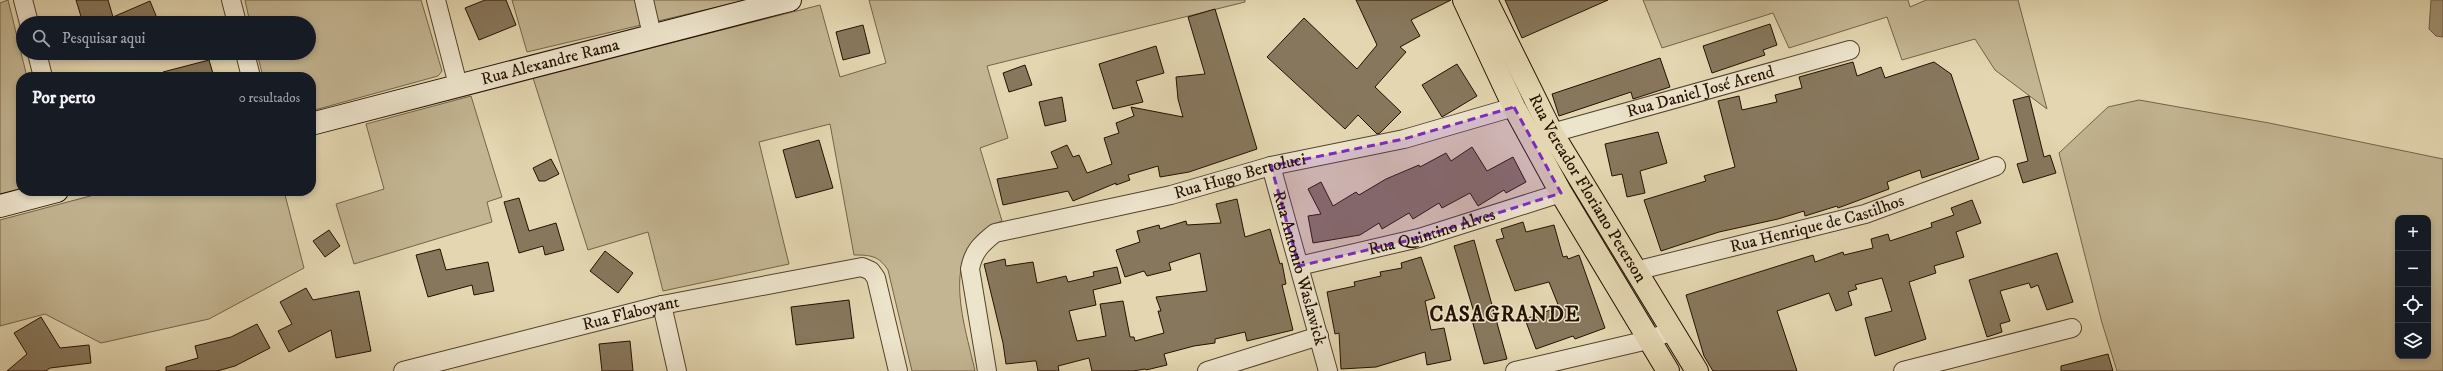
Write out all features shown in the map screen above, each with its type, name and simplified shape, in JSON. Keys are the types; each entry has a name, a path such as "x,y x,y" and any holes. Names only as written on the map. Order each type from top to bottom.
{"main road":[{"name":"Rua Vereador Floriano Peterson","path":"1464,0 1514,107 1561,193 1668,371"},
{"name":"Rua Vereador Floriano Peterson","path":"1486,0 1552,133 1697,371"}],"street":[{"path":"23,0 27,16"},
{"path":"231,0 235,16"},
{"path":"436,0 458,85"},
{"path":"644,0 652,35"},
{"name":"Rua Alexandre Rama","path":"316,123 790,0"},
{"name":"Rua Daniel José Arend","path":"1552,133 1850,50"},
{"path":"39,60 42,72"},
{"path":"247,60 250,72"},
{"name":"Rua Hugo Bertoluci","path":"987,371 970,269 973,254 983,242 995,233 1007,229 1171,195 1272,166 1404,139 1514,107"},
{"name":"Rua Antonio Waslawick","path":"1272,166 1328,371"},
{"name":"Rua Henrique de Castilhos","path":"1635,271 1866,214 1996,166"},
{"name":"Rua Quintino Alves","path":"1299,266 1419,238 1561,193"},
{"path":"0,206 38,196"},
{"name":"Rua Flaboyant","path":"403,371 446,366 662,305 862,267 871,271 876,278 898,371"},
{"path":"662,305 677,371"},
{"path":"1903,371 2072,328"},
{"path":"1515,371 1648,340 1672,331"},
{"path":"1207,371 1319,336"}],"highlighted area":[{"path":"1514,107 1561,193 1419,238 1299,266 1271,166 1404,139"}],"shaded area":[{"path":"8,0 16,32 16,60 23,60 26,72 16,72 16,191 0,196 0,3"},
{"path":"245,0 421,0 442,71 438,76 316,110 316,72 262,72 259,60 316,60 316,16 248,16"},
{"path":"512,0 747,0 527,52"},
{"path":"869,0 1245,0 1245,2 987,66 1008,138 980,148 1002,221 981,232 968,248 962,266 960,286 961,308 975,371 912,371 888,270 885,265 874,257 854,255 830,124 759,142 789,264 663,291 648,232 588,250 533,78 820,5 840,77 886,63"},
{"path":"1476,0 1570,182 1654,322 1653,326 1536,130"},
{"path":"1643,0 1908,0 1910,7 1926,0 2018,0 2047,109 1995,70 1975,39 1902,60 1887,17 1789,48 1773,13 1662,48"},
{"path":"2431,0 2443,0 2443,37 2436,36 2429,29"},
{"path":"471,96 502,197 487,202 492,222 354,264 336,204 384,189 366,124"},
{"path":"2139,100 2269,123 2443,159 2443,371 2117,371 2102,323 2059,153 2108,107"},
{"path":"90,196 285,196 304,268 209,319 101,343 45,314 0,326 0,220"}],"building":[{"path":"76,0 108,0 113,16 81,16"},
{"path":"485,0 506,0 516,25 479,40 465,8"},
{"path":"1356,0 1451,0 1411,20 1420,36 1400,47 1406,52 1375,87 1401,112 1380,133 1377,134 1358,115 1345,129 1267,57 1304,18 1357,69 1377,45"},
{"path":"1505,0 1608,0 1522,38"},
{"path":"150,1 156,16 115,16"},
{"path":"1215,9 1257,149 1189,172 1160,177 1158,166 1128,175 1130,180 1116,185 1116,183 1073,201 1068,191 1003,205 997,179 1058,168 1051,152 1067,145 1073,157 1079,155 1087,173 1112,164 1104,138 1119,133 1116,123 1134,116 1131,107 1183,117 1178,99 1176,77 1205,74 1188,17"},
{"path":"1770,24 1777,45 1763,50 1765,55 1712,73 1703,46"},
{"path":"863,25 870,53 843,60 836,32"},
{"path":"1156,46 1164,73 1136,81 1143,102 1113,109 1099,64"},
{"path":"1660,58 1670,87 1633,99 1631,92 1559,116 1552,94"},
{"path":"209,60 213,72 163,72"},
{"path":"1853,62 1857,76 1881,67 1885,78 1934,62 1951,74 1979,159 1922,178 1920,170 1887,182 1889,189 1838,208 1837,206 1805,216 1804,211 1778,219 1719,232 1661,251 1644,200 1706,181 1704,176 1735,167 1718,101 1739,96 1742,110 1777,102 1775,95 1802,88 1799,77"},
{"path":"1457,64 1477,96 1442,117 1422,85"},
{"path":"1025,65 1032,85 1009,92 1003,73"},
{"path":"2029,96 2044,157 2050,155 2056,173 2023,183 2017,164 2028,161 2013,100"},
{"path":"1062,97 1066,121 1045,126 1039,102"},
{"path":"1658,132 1667,163 1640,171 1645,193 1627,197 1622,174 1612,176 1605,144"},
{"path":"819,140 833,188 796,198 783,150"},
{"path":"1472,147 1487,171 1513,157 1526,182 1506,193 1504,190 1478,206 1470,193 1442,208 1439,203 1413,219 1409,213 1382,229 1379,223 1360,235 1313,243 1308,216 1321,214 1308,189 1321,182 1333,206 1356,192 1359,195 1386,179 1419,165 1420,167 1446,153 1451,161"},
{"path":"551,159 559,174 545,181 539,181 533,168"},
{"path":"519,198 529,231 556,223 564,250 545,255 543,246 519,253 504,202"},
{"path":"1237,199 1245,237 1270,229 1280,264 1282,263 1286,284 1282,285 1293,330 1247,341 1245,332 1215,339 1215,343 1194,346 1164,354 1167,365 1146,370 1092,371 1089,358 1058,366 1059,371 1038,371 1036,361 1006,364 1003,343 984,264 1005,259 1006,266 1033,262 1037,283 1066,276 1068,282 1094,276 1093,272 1117,267 1121,283 1093,290 1096,305 1069,311 1077,341 1106,336 1100,304 1123,301 1130,337 1134,337 1135,341 1164,333 1158,311 1161,311 1156,297 1207,291 1200,253 1169,263 1171,270 1147,276 1144,271 1125,277 1116,250 1140,242 1137,231 1159,225 1160,229 1186,221 1187,225 1221,223 1216,204"},
{"path":"1972,200 1981,223 1956,232 1964,257 1934,266 1936,273 1909,282 1926,339 1875,356 1865,318 1892,311 1882,278 1855,285 1857,289 1848,292 1852,305 1836,311 1829,293 1777,311 1797,371 1713,371 1704,356 1686,295 1813,255 1815,262 1843,252 1844,255 1873,248 1871,239 1888,234 1890,241 1932,227 1931,223 1954,215 1951,208"},
{"path":"1523,222 1526,232 1554,225 1563,257 1567,256 1568,259 1579,255 1605,328 1575,339 1573,336 1536,349 1525,319 1559,307 1549,282 1515,291 1496,240 1504,238 1501,229"},
{"path":"329,230 340,246 325,257 313,241"},
{"path":"1474,240 1507,359 1484,364 1472,320 1476,319 1454,246"},
{"path":"440,249 446,270 488,262 494,291 474,295 472,285 428,297 416,255"},
{"path":"605,251 633,273 618,293 590,271"},
{"path":"2057,253 2073,302 2047,310 2038,285 2031,288 2029,283 2000,291 2010,321 2000,324 2002,332 1987,337 1969,280"},
{"path":"1421,257 1435,298 1425,301 1431,330 1444,328 1451,360 1427,365 1425,352 1376,367 1341,369 1339,333 1335,334 1327,292 1355,286 1354,282 1381,276 1380,272 1402,268 1401,263"},
{"path":"306,288 313,300 359,291 371,351 336,358 331,330 289,352 278,331 292,324 280,302"},
{"path":"849,300 854,338 796,345 791,307"},
{"path":"41,317 60,348 89,345 91,363 50,368 46,371 7,371 27,354 14,333"},
{"path":"257,324 270,348 235,366 217,371 166,371 166,367 198,358 195,346 231,337"},
{"path":"630,341 633,371 602,371 599,344"},
{"path":"2108,354 2113,371 2061,371 2061,366"}],"district":[{"name":"CASAGRANDE","path":"1505,315"}]}
